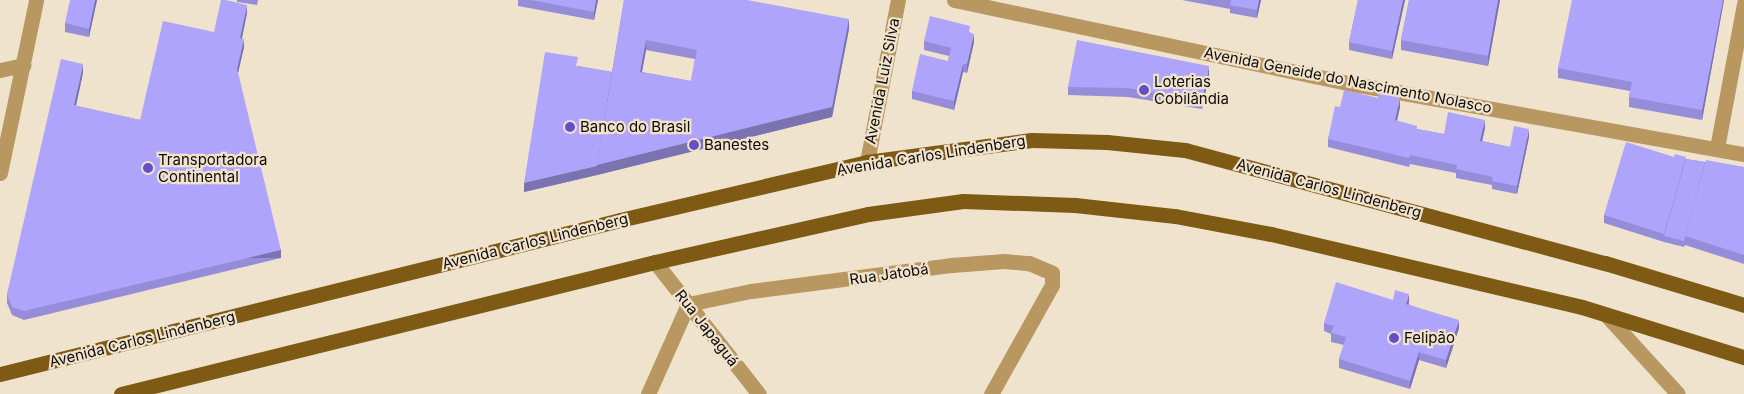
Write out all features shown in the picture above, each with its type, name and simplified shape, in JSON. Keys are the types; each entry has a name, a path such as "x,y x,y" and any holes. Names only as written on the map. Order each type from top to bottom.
{"main road":[{"name":"Avenida Carlos Lindenberg","path":"0,374 591,227 867,162 1032,140 1107,142 1186,150 1606,263 1744,305"},
{"path":"121,394 655,262 878,212 963,201 1075,205 1175,216 1271,234 1582,307 1744,357"}],"street":[{"path":"0,174 36,0"},
{"name":"Avenida Luiz Silva","path":"867,162 898,0"},
{"name":"Avenida Geneide do Nascimento Nolasco","path":"954,0 1359,85 1744,154"},
{"path":"1717,148 1744,4"},
{"path":"0,70 23,65"},
{"name":"Rua Jatobá","path":"688,304 751,291 952,265 1004,261 1029,263 1052,273 1052,285 991,394"},
{"name":"Rua Japaguá","path":"655,262 759,394"},
{"path":"648,394 688,304"},
{"path":"1608,316 1678,394"}],"building":[{"path":"70,0 95,0 89,29 65,23"},
{"name":"Transportadora Continental","path":"221,0 247,5 240,38 244,39 237,69 281,250 24,311 12,307 7,294 61,59 83,64 74,105 140,120 163,21 214,32"},
{"path":"531,0 596,0 594,12"},
{"path":"624,0 747,0 849,19 832,107 597,165","holes":["646,40 697,50 691,81 640,72"]},
{"path":"1231,0 1259,0 1257,10 1230,5"},
{"path":"1358,0 1403,0 1392,51 1349,42"},
{"path":"1409,0 1498,0 1488,56 1401,40"},
{"path":"1572,0 1723,0 1702,110 1629,97 1632,82 1558,68"},
{"path":"930,16 970,26 969,32 974,34 967,64 963,64 954,101 912,91 920,54 948,61 951,48 924,41"},
{"path":"1077,40 1209,66 1202,101 1128,88 1068,87"},
{"name":"Banco do Brasil","path":"545,52 578,57 576,66 612,72 597,166 524,183"},
{"path":"1344,90 1378,98 1379,93 1400,98 1395,120 1417,126 1417,129 1444,134 1448,112 1485,120 1480,141 1510,147 1514,126 1529,129 1517,186 1492,181 1493,177 1456,169 1457,165 1410,155 1409,158 1328,139 1335,106 1340,107"},
{"path":"1626,142 1674,157 1675,154 1686,157 1664,234 1604,215"},
{"path":"1686,159 1705,162 1684,241 1664,236"},
{"path":"1706,160 1744,167 1744,255 1685,236"},
{"name":"Felipão","path":"1336,282 1393,300 1395,290 1409,294 1406,304 1459,320 1446,360 1419,352 1410,381 1339,359 1346,337 1331,333 1334,326 1324,323"}],"place":[{"name":"Loterias Cobilândia","path":"1144,90"},
{"name":"Banco do Brasil","path":"570,127"},
{"name":"Banestes","path":"694,145"},
{"name":"Transportadora Continental","path":"148,168"},
{"name":"Felipão","path":"1394,338"}]}
